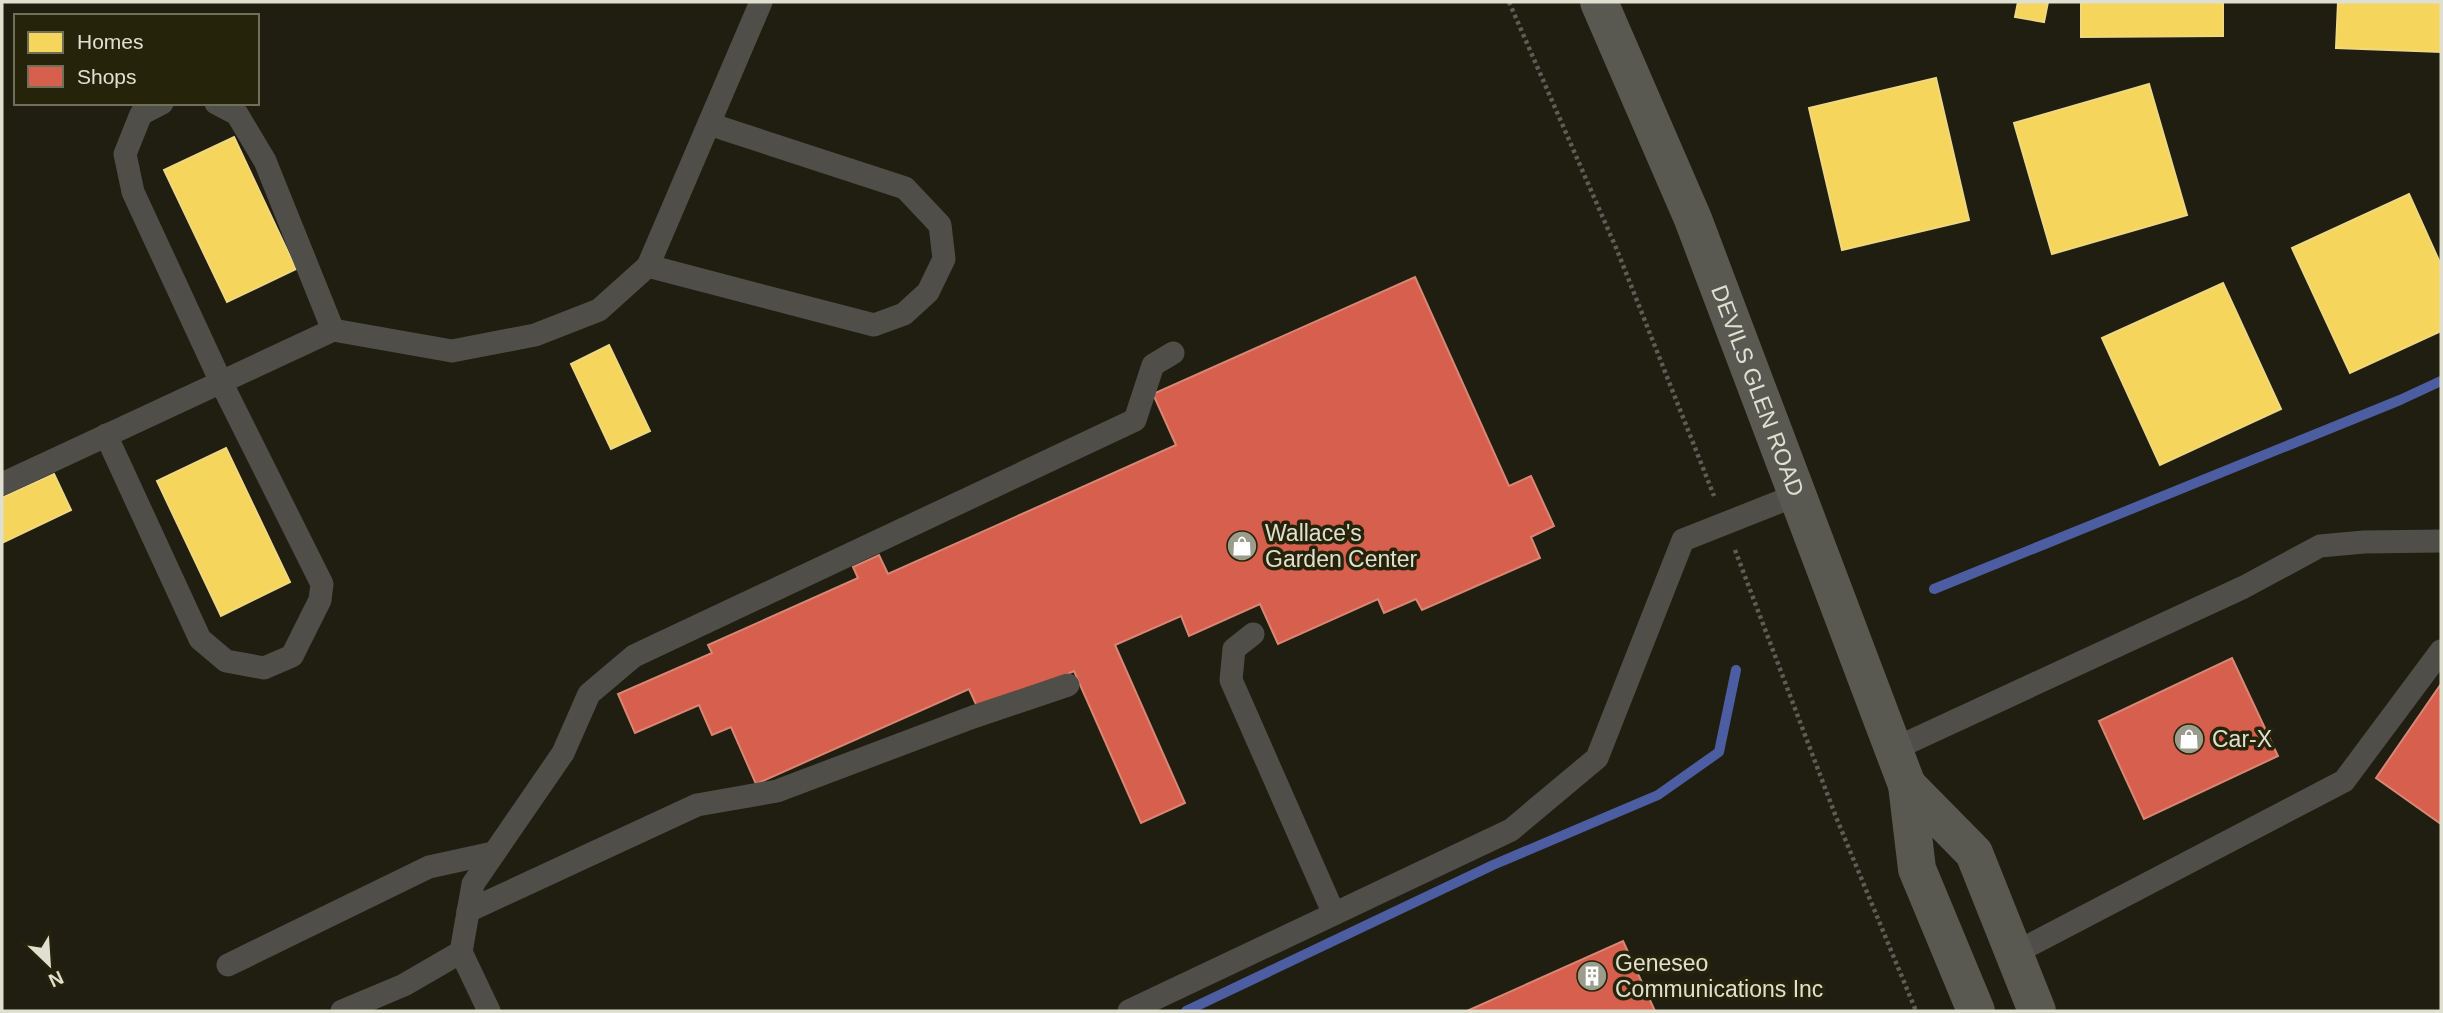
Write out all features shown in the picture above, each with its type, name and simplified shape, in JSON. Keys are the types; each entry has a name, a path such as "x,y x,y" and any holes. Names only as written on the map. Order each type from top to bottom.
{"main road":[{"name":"DEVILS GLEN ROAD","path":"1600,2 1693,219 1907,785 1917,869 1976,1011"},
{"name":"DEVILS GLEN ROAD","path":"1907,785 1974,853 2037,1011"}],"lane":[{"path":"2,484 333,330 452,351 535,335 599,310 648,266 761,2"},
{"path":"106,435 200,639 226,661 264,668 292,656 320,600 322,584 221,382 133,192 125,154 141,114 158,105"},
{"path":"220,105 237,114 265,161 333,330"},
{"path":"648,266 874,325 904,314 928,292 944,259 940,225 905,188 709,124"},
{"path":"489,1011 461,952 473,884 563,753 589,694 634,656 1135,420 1153,365 1173,352"},
{"path":"1129,1011 1511,830 1597,758 1683,540 1797,495"},
{"path":"1892,750 2244,586 2320,546 2364,542 2441,541"},
{"path":"1253,634 1234,649 1231,680 1334,914"},
{"path":"2013,954 2344,781 2441,651"},
{"path":"468,911 697,805 776,791 973,717 1068,685"},
{"path":"228,965 429,867 493,853"},
{"path":"342,1011 404,985 461,952"}],"building: Homes":[{"path":"2018,2 2048,2 2044,22 2015,17"},
{"path":"2081,2 2223,2 2223,36 2081,37"},
{"path":"2338,2 2441,2 2441,52 2336,48"},
{"path":"1936,78 1969,220 1842,250 1809,108"},
{"path":"2149,84 2187,215 2052,254 2014,123"},
{"path":"234,137 296,269 227,302 164,170"},
{"path":"2409,194 2441,265 2441,331 2350,373 2292,248"},
{"path":"2223,283 2281,409 2160,465 2102,338"},
{"path":"609,345 650,431 611,449 571,364"},
{"path":"226,448 290,582 221,616 157,481"},
{"path":"54,474 71,510 2,543 2,498"}],"building: Shops":[{"name":"Wallace's Garden Center","path":"1415,277 1509,486 1531,476 1554,526 1531,537 1540,558 1422,610 1416,599 1384,613 1378,599 1278,644 1260,604 1189,636 1181,616 1115,645 1185,803 1141,823 1074,671 980,713 969,689 756,784 731,727 712,735 699,705 635,733 618,694 712,653 708,645 858,578 853,567 879,555 888,574 1176,445 1153,394"},
{"name":"Car-X","path":"2232,658 2278,756 2144,819 2099,721"},
{"path":"2441,684 2441,824 2376,778"},
{"name":"Geneseo Communications Inc","path":"1623,941 1655,1011 1467,1011"}],"waterway":[{"path":"1934,589 2441,381"},
{"path":"1186,1011 1493,865 1658,795 1719,752 1736,670"}],"place":[{"name":"Wallace's Garden Center","path":"1242,546"},
{"name":"Car-X","path":"2189,739"},
{"name":"Geneseo Communications Inc","path":"1592,976"}]}
